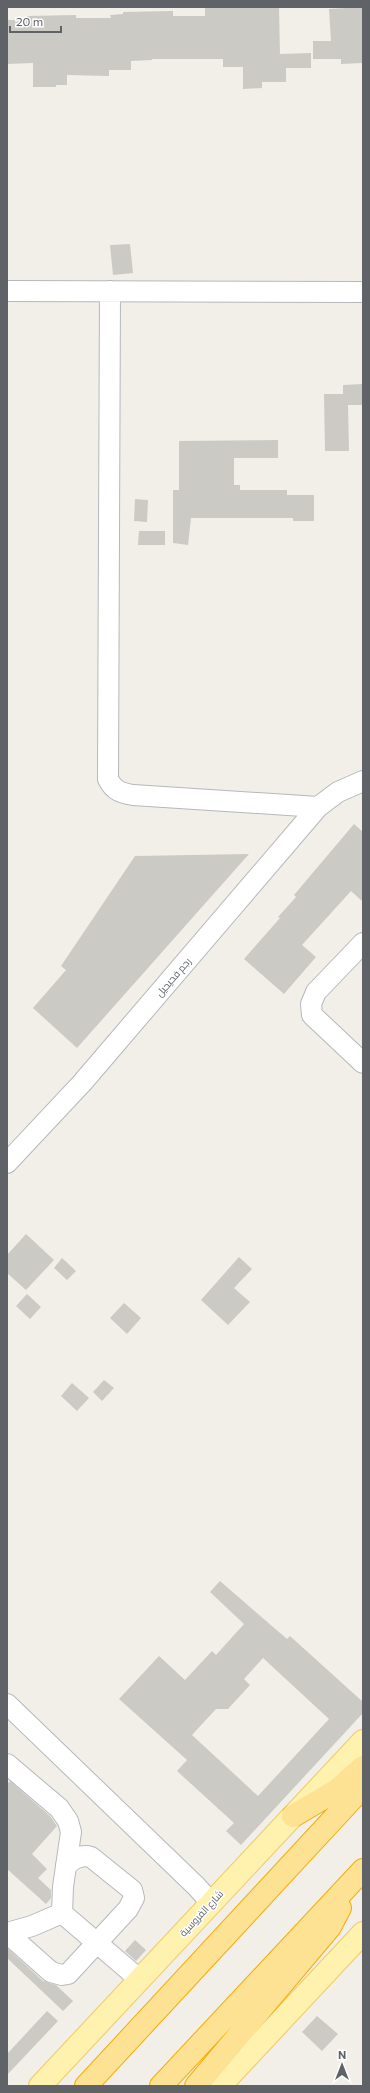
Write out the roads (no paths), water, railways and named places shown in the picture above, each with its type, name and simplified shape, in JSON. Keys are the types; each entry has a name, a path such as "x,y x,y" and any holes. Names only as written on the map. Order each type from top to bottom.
{"highway":[{"path":"293,1816 337,1790 363,1767"},
{"path":"87,2083 363,1787"},
{"path":"161,2086 360,1872"},
{"path":"196,2086 330,1927 360,1872"}],"main road":[{"name":"شارع الفروسية","path":"40,2086 363,1741"},
{"path":"220,2086 363,1933"}],"street":[{"path":"7,290 363,292"},
{"path":"110,291 108,779 113,788 127,794 318,808"},
{"name":"رجم فحيحيل","path":"7,1163 82,1083 318,808 338,792 363,781"},
{"path":"363,943 316,992 311,1004 312,1015 363,1063"},
{"path":"7,1704 197,1887 211,1903"},
{"path":"7,1764 59,1808 68,1821 71,1832 66,1865 62,1913"},
{"path":"7,1933 51,1972 62,1975 68,1974 97,1944 128,1908 134,1898 132,1890 91,1857 86,1855 76,1858 66,1865"},
{"path":"7,1933 32,1926 62,1913"},
{"path":"62,1913 139,1979"}]}
